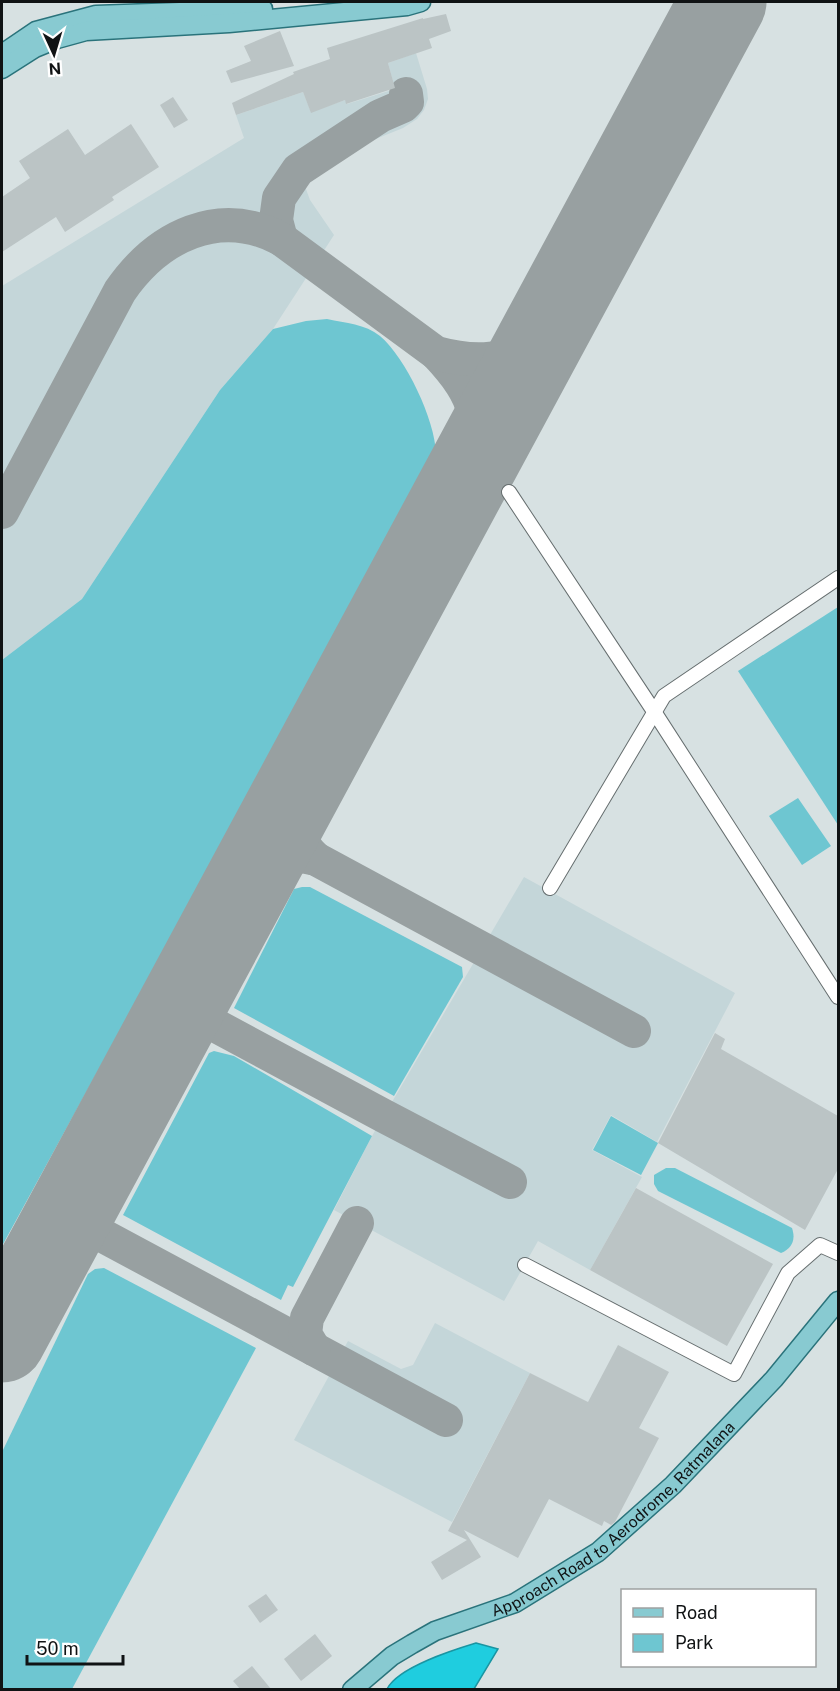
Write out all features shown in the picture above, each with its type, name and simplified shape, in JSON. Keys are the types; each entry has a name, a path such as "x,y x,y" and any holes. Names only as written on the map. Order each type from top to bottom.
{"main road":[{"path":"2,69 35,48 57,39 86,32 342,13 407,6 421,2"},
{"path":"2,54 36,31 96,15 258,9 342,13"},
{"name":"Approach Road to Aerodrome, Ratmalana","path":"352,1689 392,1656 435,1631 515,1603 598,1552 673,1485 774,1379 838,1301"}],"lane":[{"path":"509,492 838,997"},
{"path":"550,888 664,696 838,578"},
{"path":"525,1265 734,1374 788,1273 820,1245 838,1253"}],"shaded area":[{"path":"416,53 427,89 428,99 424,110 417,119 403,128 299,170 310,200 334,235 273,329 220,390 82,599 2,660 2,286 244,138 236,115 303,92 311,112 345,100 347,104 395,89 388,63"},
{"path":"524,877 735,993 657,1142 611,1115 592,1150 642,1177 590,1270 538,1241 504,1301 334,1210 372,1136"},
{"path":"435,1323 530,1373 452,1522 294,1440 348,1341 401,1369 413,1365"},
{"path":"476,1643 498,1649 474,1689 387,1689 393,1681 414,1667"}],"green space":[{"path":"327,319 368,329 390,346 409,374 425,407 436,453 2,1246 2,660 82,599 220,390 273,329 306,321"},
{"path":"838,607 838,825 738,671"},
{"path":"798,798 831,846 802,865 769,816"},
{"path":"310,887 462,967 463,977 394,1096 234,1008 294,889"},
{"path":"214,1051 234,1056 372,1136 293,1287 288,1285 281,1300 123,1215 209,1053"},
{"path":"611,1116 658,1143 641,1175 593,1150"},
{"path":"666,1168 675,1168 792,1228 794,1236 790,1246 781,1253 658,1191 654,1184 654,1175"},
{"path":"104,1268 256,1348 72,1689 2,1689 2,1452 88,1274 95,1269"}],"building":[{"path":"446,14 451,31 429,39 432,48 388,63 395,88 346,104 345,100 311,113 303,92 236,115 232,103 294,74 293,72 330,59 327,48 423,18"},
{"path":"280,31 294,66 231,83 226,71 251,61 244,46"},
{"path":"173,97 188,120 174,128 160,105"},
{"path":"131,124 159,167 112,197 114,200 65,232 56,217 2,252 2,197 30,178 19,161 68,129 85,155"},
{"path":"715,1033 725,1039 721,1049 838,1116 838,1169 805,1230 658,1143"},
{"path":"636,1188 773,1264 727,1346 590,1270"},
{"path":"618,1345 669,1372 639,1428 659,1438 615,1522 611,1525 604,1521 602,1526 549,1499 518,1558 464,1530 481,1557 442,1580 431,1562 467,1540 448,1531 530,1373 588,1402"},
{"path":"266,1594 278,1610 260,1623 248,1606"},
{"path":"315,1634 332,1656 301,1681 284,1659"},
{"path":"252,1666 271,1689 240,1689 233,1681"}],"taxiway":[{"path":"281,239 276,220 279,198 298,170 380,116 403,106 407,102 406,94"},
{"path":"2,512 120,291 152,255 192,232 213,226 235,225 258,230 281,239 436,353 447,356 484,359 508,355 533,340 556,311"},
{"path":"436,353 462,384 474,412 474,443 464,482"},
{"path":"300,787 295,817 296,826 302,842 316,859"},
{"path":"248,883 263,869 286,857 316,859 634,1031"},
{"path":"181,1007 510,1182"},
{"path":"68,1217 446,1420"},
{"path":"314,1349 305,1334 307,1318 357,1223"}],"runway":[{"path":"2,1339 723,2"}]}
